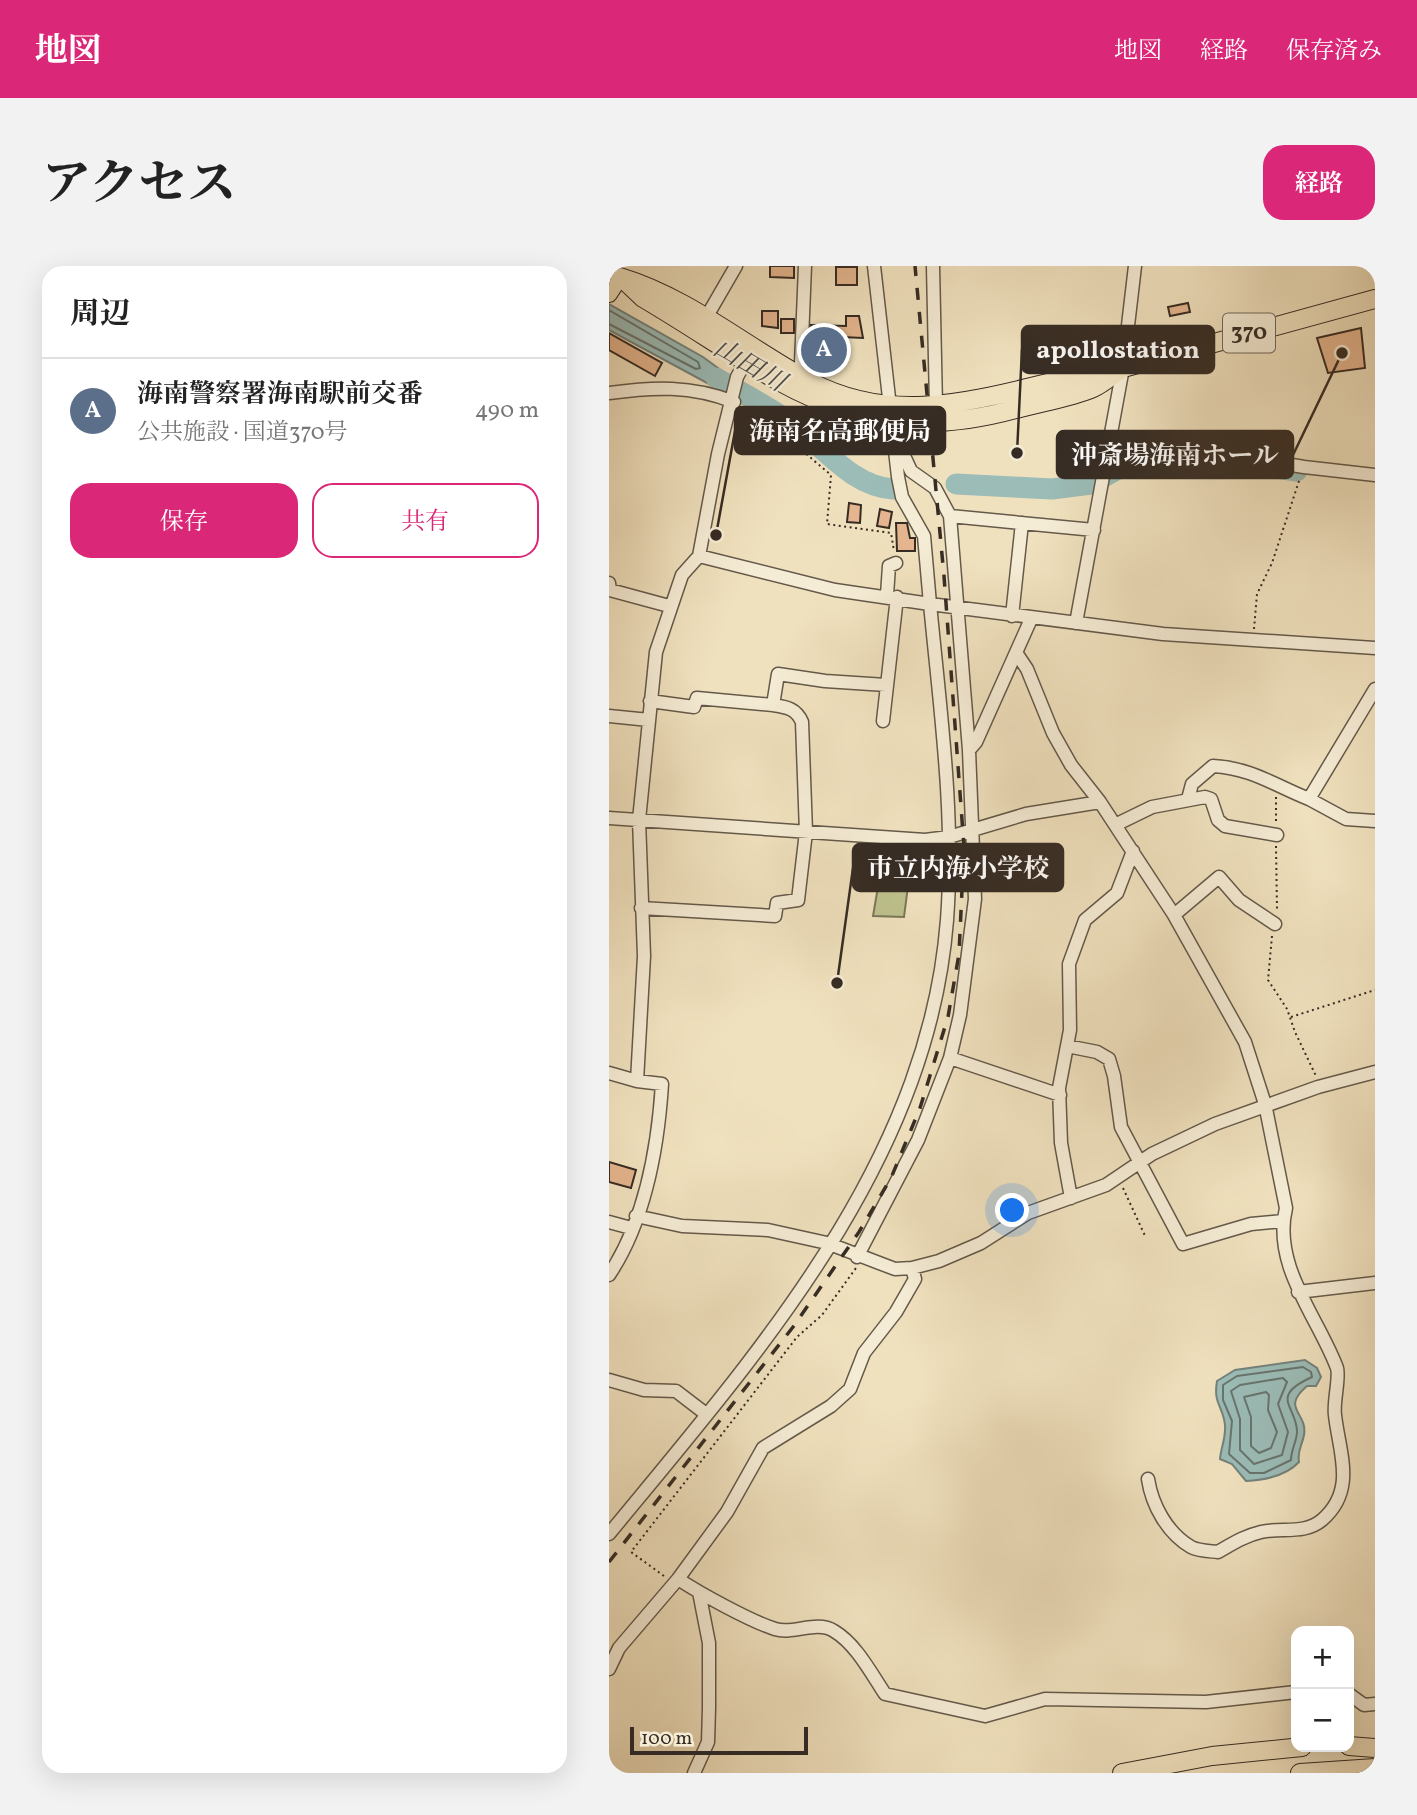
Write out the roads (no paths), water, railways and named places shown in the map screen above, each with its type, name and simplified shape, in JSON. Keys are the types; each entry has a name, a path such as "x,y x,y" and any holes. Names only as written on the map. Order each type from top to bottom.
{"highway":[{"name":"370","path":"619,271 651,286 703,325 793,381 833,392 893,420 936,424 983,418 1093,388 1123,368"},
{"name":"370","path":"893,420 936,406 959,405 1090,372 1123,368 1375,299"},
{"path":"1354,1746 1375,1748"},
{"path":"1122,1773 1212,1756 1291,1748"},
{"path":"1300,1773 1375,1768"}],"main road":[{"path":"609,294 619,271"}],"street":[{"path":"703,325 737,266"},
{"path":"793,381 801,364 805,266"},
{"path":"609,1534 782,1317 832,1245 897,1122 922,1049 939,981 947,923 949,837 946,762 924,536 902,497 874,266"},
{"path":"933,266 936,406"},
{"path":"1076,622 1123,368 1135,266"},
{"path":"637,1082 644,956 639,820 656,652 669,606 682,575 699,556 718,454 737,381 749,354"},
{"path":"609,393 672,387 711,393 734,400"},
{"path":"860,1258 918,1140 950,1058 970,948 975,898 969,750 950,516 936,488 911,471 893,420"},
{"path":"1109,442 1184,447 1304,467 1375,475"},
{"path":"950,516 1094,530"},
{"path":"1012,616 1022,523"},
{"path":"699,556 835,590 892,596 1031,619 1253,641 1375,648"},
{"path":"883,720 892,596 889,566 896,563"},
{"path":"609,583 610,590 669,606"},
{"path":"969,750 976,742 1031,619"},
{"path":"1017,654 1027,669 1053,733 1174,915 1245,1042 1265,1104 1286,1208 1283,1221 1298,1292 1338,1371 1335,1415 1344,1453 1344,1474 1334,1509 1319,1522 1303,1530 1263,1531 1241,1538 1218,1552 1191,1547 1164,1522 1150,1493 1147,1479"},
{"path":"772,705 778,674 825,681 886,685"},
{"path":"1309,799 1375,689"},
{"path":"641,908 775,916 777,903 798,900 806,832 802,722 798,714 788,707 697,698 694,707 650,701"},
{"path":"609,716 649,720"},
{"path":"1188,799 1192,784 1213,766 1253,773 1346,818 1375,821"},
{"path":"1115,825 1152,807 1209,797 1218,820 1225,826 1277,835"},
{"path":"609,818 925,840 949,837 1026,814 1100,802"},
{"path":"1072,1198 1061,1143 1060,1095 1071,1010 1067,979 1069,964 1085,920 1117,893 1133,851"},
{"path":"1174,915 1219,877 1239,900 1275,924"},
{"path":"1067,1046 1097,1052 1109,1059 1114,1076 1119,1120 1183,1244 1194,1243 1251,1224 1283,1221"},
{"path":"950,1058 1060,1095"},
{"path":"609,1222 768,1230 832,1245 860,1258 895,1269 912,1268 939,1261 981,1243 1028,1213 1072,1198 1118,1177 1141,1162 1215,1124 1320,1086 1375,1072"},
{"path":"609,1073 637,1082 662,1084 659,1139 634,1222 609,1275"},
{"path":"609,1669 619,1648 676,1581 727,1512 763,1448 831,1406 850,1389 864,1353 896,1312 915,1279 912,1268"},
{"path":"1298,1292 1375,1283"},
{"path":"609,1380 644,1390 676,1391 706,1414"},
{"path":"676,1581 777,1630 813,1626 833,1630 855,1650 885,1694 985,1716 1045,1699 1206,1702 1291,1693"},
{"path":"694,1773 708,1742 709,1643 699,1592"},
{"path":"1354,1698 1364,1704 1375,1704"}],"water":[{"path":"609,304 703,357 733,379 731,396 609,330"},
{"path":"1305,1360 1317,1368 1321,1377 1316,1386 1307,1386 1296,1400 1295,1406 1304,1427 1299,1462 1288,1471 1275,1476 1246,1481 1232,1464 1220,1459 1225,1425 1216,1395 1217,1381 1235,1370"}],"waterway":[{"name":"山田川","path":"716,378 799,428 849,472 877,486 893,489"},
{"name":"山田川","path":"956,484 1052,489 1091,484 1145,454 1172,454 1297,471"}],"railway":[{"path":"609,1562 793,1327 859,1232 891,1178 920,1108 948,1017 959,954 964,847 944,576 915,266"}],"place":[{"name":"海南警察署海南駅前交番","path":"824,350"},
{"name":"沖斎場海南ホール","path":"1342,353"},
{"name":"apollostation","path":"1017,453"},
{"name":"海南名高郵便局","path":"716,535"},
{"name":"市立内海小学校","path":"837,983"}]}
